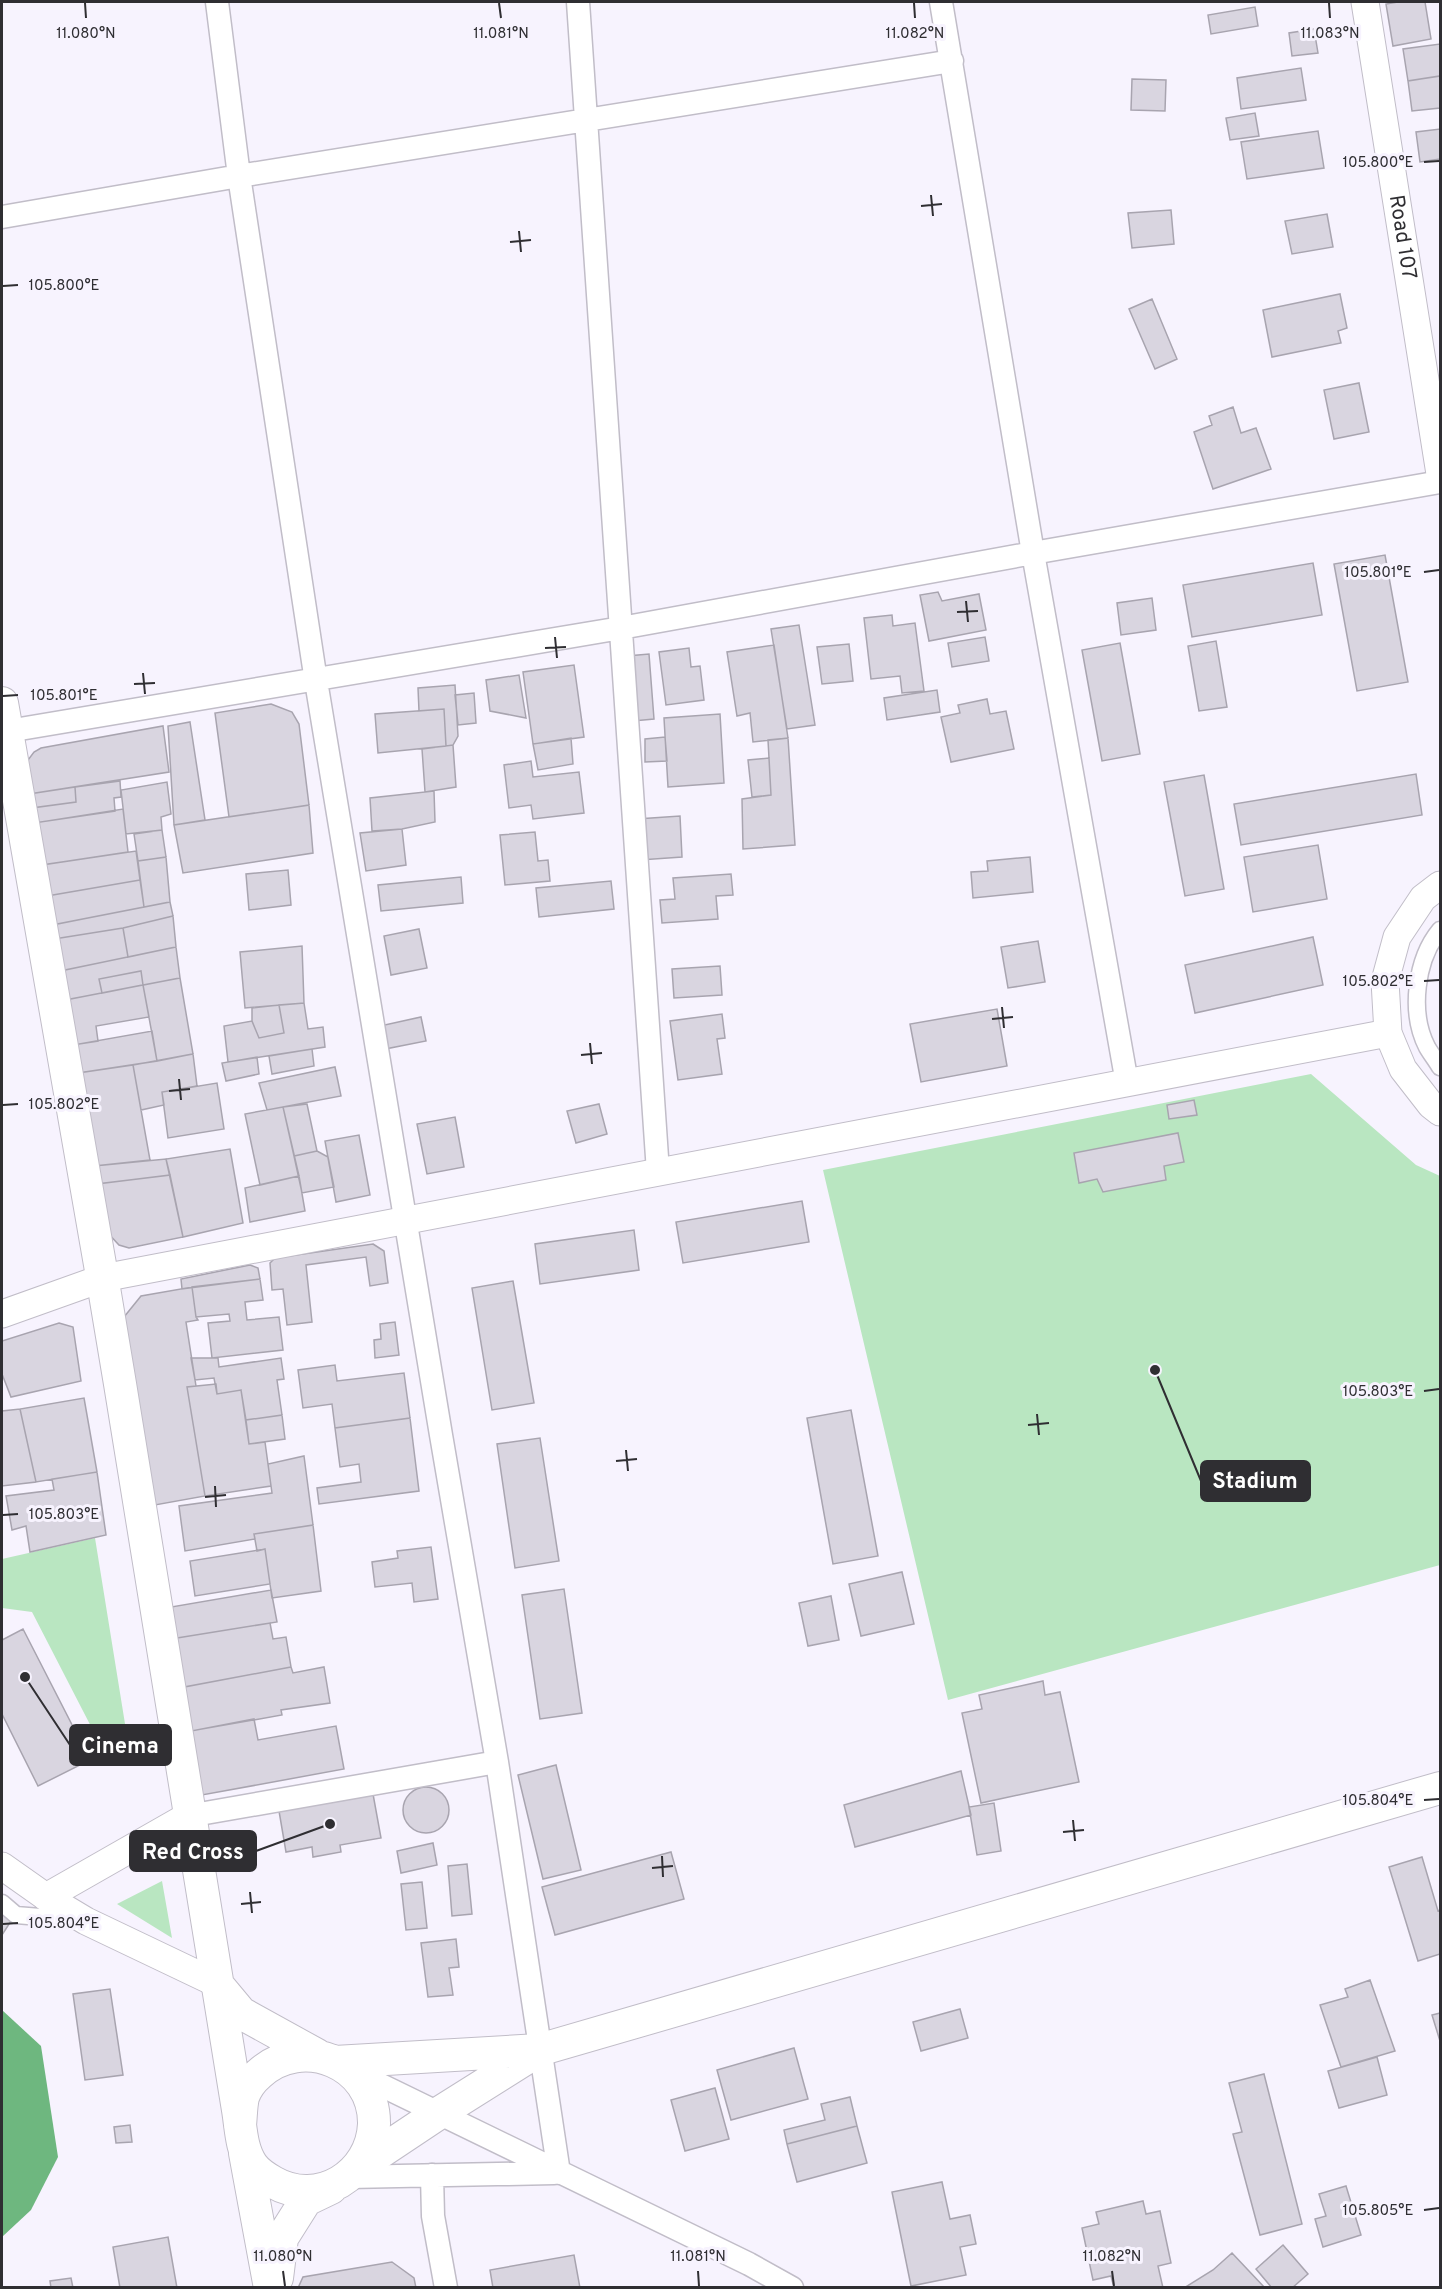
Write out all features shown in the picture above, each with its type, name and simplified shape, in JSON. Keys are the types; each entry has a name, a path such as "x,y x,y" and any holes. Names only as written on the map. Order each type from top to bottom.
{"main road":[{"path":"3,722 103,1278 188,1816 270,2288"},
{"path":"216,1983 241,2013 334,2062 359,2081 370,2099 374,2120 371,2143 349,2176 325,2189 307,2192 289,2190 262,2176 252,2165 242,2137 242,2099 255,2078 282,2058 298,2055 334,2062 539,2050 1440,1788"},
{"path":"276,2288 282,2238 306,2200 349,2176 439,2113 539,2050"}],"street":[{"path":"217,2 239,176 316,681 497,1762 559,2173"},
{"path":"578,2 658,1172"},
{"path":"941,2 1033,553 1127,1083"},
{"name":"Road 107","path":"1365,2 1440,474"},
{"path":"2,217 239,176 952,61"},
{"path":"3,722 316,681 1440,482"},
{"path":"1440,885 1423,898 1397,937 1385,981 1388,1033 1403,1069 1431,1105 1440,1112"},
{"path":"1440,930 1432,940 1419,974 1417,1010 1426,1045 1440,1067"},
{"path":"2,1314 103,1278 1388,1033"},
{"path":"46,1897 188,1816 497,1762"},
{"path":"2,1866 46,1897 86,1921 216,1983"},
{"path":"2,1904 16,1915 86,1921"},
{"path":"334,2062 749,2264 792,2288"},
{"path":"349,2176 559,2173"},
{"path":"432,2175 433,2216 446,2288"},
{"path":"749,2264 751,2288"}],"shaded area":[{"path":"1311,1074 1416,1165 1440,1176 1440,1565 948,1700 823,1170"},
{"path":"95,1538 126,1730 99,1742 32,1612 2,1608 2,1559"},
{"path":"162,1881 172,1938 117,1904"},
{"path":"2,2010 41,2046 58,2157 31,2210 2,2237"}],"building":[{"path":"1425,2 1431,39 1393,46 1386,4"},
{"path":"1255,7 1258,26 1211,34 1208,15"},
{"path":"1314,29 1318,53 1292,56 1289,33"},
{"path":"1440,44 1440,76 1408,81 1403,49"},
{"path":"1301,68 1306,100 1241,109 1237,78"},
{"path":"1440,76 1440,108 1412,111 1408,81"},
{"path":"1132,79 1166,80 1165,111 1131,110"},
{"path":"1255,113 1259,136 1230,140 1226,118"},
{"path":"1440,129 1440,159 1420,162 1416,132"},
{"path":"1318,131 1324,168 1247,179 1241,142"},
{"path":"1171,210 1174,244 1132,248 1128,213"},
{"path":"1327,214 1333,247 1292,254 1285,221"},
{"path":"1340,294 1347,328 1338,331 1341,343 1272,357 1263,310"},
{"path":"1152,299 1177,359 1155,369 1129,309"},
{"path":"1359,383 1369,432 1334,439 1324,390"},
{"path":"1233,407 1241,433 1256,428 1271,469 1213,489 1194,432 1212,425 1209,416"},
{"path":"1385,555 1408,682 1357,691 1334,564"},
{"path":"1313,563 1322,615 1192,637 1183,585"},
{"path":"938,592 942,601 979,594 986,630 929,641 920,595"},
{"path":"1152,598 1156,630 1121,635 1117,603"},
{"path":"892,615 893,626 915,623 924,691 902,693 900,676 871,679 864,618"},
{"path":"799,625 815,725 787,729 771,629"},
{"path":"985,637 989,661 952,667 948,643"},
{"path":"1216,641 1227,707 1199,711 1188,646"},
{"path":"1120,643 1140,754 1102,761 1082,650"},
{"path":"849,644 853,681 822,684 817,647"},
{"path":"774,645 788,738 753,742 750,713 737,716 727,652"},
{"path":"689,648 691,667 700,666 704,700 666,705 659,652"},
{"path":"649,654 654,719 633,721 627,656"},
{"path":"574,665 584,737 533,744 523,672"},
{"path":"519,675 526,718 490,711 486,680"},
{"path":"455,685 458,736 453,745 446,746 444,709 419,711 418,688"},
{"path":"937,690 940,712 887,720 884,698"},
{"path":"474,693 476,723 458,725 455,695"},
{"path":"987,699 990,714 1006,711 1014,749 951,762 941,717 960,713 958,705"},
{"path":"271,704 292,712 299,724 309,805 229,817 215,713"},
{"path":"444,709 446,746 378,753 375,714"},
{"path":"720,714 724,783 668,787 664,718"},
{"path":"190,722 205,820 174,825 168,726"},
{"path":"163,726 169,772 29,794 25,770 28,760 34,752 41,748"},
{"path":"665,737 667,761 645,762 645,739"},
{"path":"571,738 573,764 538,770 533,744"},
{"path":"788,738 795,845 743,849 742,799 771,795 768,740"},
{"path":"453,745 456,787 425,792 422,749"},
{"path":"769,758 771,795 752,797 748,760"},
{"path":"531,761 533,777 579,772 584,813 533,819 531,805 509,808 504,765"},
{"path":"1416,774 1422,815 1241,845 1234,804"},
{"path":"1204,775 1224,889 1185,896 1164,782"},
{"path":"120,781 121,797 114,798 115,811 34,823 32,808 76,802 75,787"},
{"path":"167,782 171,814 161,817 162,830 126,834 121,790"},
{"path":"75,787 76,802 32,808 29,794"},
{"path":"434,791 435,822 402,829 372,831 370,798"},
{"path":"309,805 313,853 183,873 174,825"},
{"path":"123,809 128,852 42,865 34,823"},
{"path":"680,816 682,857 640,860 637,819"},
{"path":"402,829 406,865 366,871 360,833"},
{"path":"162,830 166,857 138,861 134,834"},
{"path":"535,832 538,861 548,860 550,881 505,885 500,835"},
{"path":"1318,845 1327,899 1253,912 1244,857"},
{"path":"136,851 140,880 47,896 42,865"},
{"path":"166,857 170,902 144,907 138,861"},
{"path":"1030,857 1033,892 973,898 971,872 988,871 987,861"},
{"path":"288,870 291,905 249,910 246,874"},
{"path":"731,874 733,895 716,896 718,919 662,923 660,900 675,899 673,878"},
{"path":"461,877 463,903 381,911 378,885"},
{"path":"140,880 144,907 52,925 47,896"},
{"path":"611,881 614,909 539,917 536,888"},
{"path":"170,902 173,916 123,928 54,939 52,925"},
{"path":"173,916 176,947 128,957 123,928"},
{"path":"123,928 128,957 60,971 54,939"},
{"path":"419,929 427,968 391,975 384,936"},
{"path":"1313,937 1323,985 1195,1013 1185,965"},
{"path":"1038,941 1045,982 1008,988 1001,947"},
{"path":"302,946 304,1003 245,1008 240,952"},
{"path":"176,947 180,978 143,985 141,971 99,979 102,993 65,1000 60,971"},
{"path":"720,966 722,995 674,998 672,969"},
{"path":"141,971 143,985 102,993 99,979"},
{"path":"180,978 193,1054 157,1061 143,985"},
{"path":"143,985 149,1017 96,1026 98,1041 73,1045 65,1000"},
{"path":"304,1003 308,1029 323,1027 325,1047 228,1062 224,1026 252,1021 259,1038 284,1033 279,1005"},
{"path":"279,1005 284,1033 259,1038 252,1021 252,1008"},
{"path":"997,1009 1007,1066 921,1082 910,1024"},
{"path":"722,1014 725,1038 717,1039 722,1074 678,1080 670,1021"},
{"path":"421,1017 426,1041 385,1049 380,1026"},
{"path":"152,1031 157,1061 78,1073 73,1045"},
{"path":"312,1049 314,1066 272,1074 269,1056"},
{"path":"193,1054 197,1086 162,1092 164,1105 141,1110 133,1065"},
{"path":"257,1057 259,1074 226,1081 222,1063"},
{"path":"133,1065 150,1160 94,1166 78,1073"},
{"path":"335,1067 341,1096 267,1110 259,1083"},
{"path":"217,1083 224,1129 168,1138 162,1092"},
{"path":"1194,1100 1197,1115 1169,1119 1167,1105"},
{"path":"307,1104 317,1151 294,1156 283,1107"},
{"path":"599,1104 607,1134 576,1143 567,1111"},
{"path":"283,1107 299,1176 260,1185 245,1114"},
{"path":"455,1117 464,1167 427,1174 417,1124"},
{"path":"1178,1133 1184,1162 1164,1166 1166,1180 1103,1192 1097,1179 1079,1183 1074,1153"},
{"path":"359,1135 370,1195 336,1202 325,1141"},
{"path":"230,1149 243,1223 183,1237 166,1159"},
{"path":"317,1151 328,1157 334,1187 302,1193 294,1156"},
{"path":"166,1159 170,1175 97,1184 94,1166"},
{"path":"170,1175 183,1237 129,1248 119,1245 105,1230 97,1184"},
{"path":"299,1176 305,1211 250,1222 245,1188"},
{"path":"802,1201 809,1242 683,1263 676,1222"},
{"path":"634,1230 639,1270 540,1284 535,1244"},
{"path":"373,1244 384,1251 388,1283 370,1286 366,1257 306,1265 312,1322 287,1325 283,1289 272,1290 270,1263 275,1258"},
{"path":"250,1265 258,1268 260,1279 182,1289 181,1279"},
{"path":"260,1279 263,1300 245,1302 247,1320 279,1317 283,1350 212,1358 208,1323 230,1321 229,1314 196,1317 192,1287"},
{"path":"513,1281 534,1403 492,1410 472,1288"},
{"path":"192,1287 198,1320 186,1322 196,1386 187,1387 205,1496 155,1505 124,1317 141,1296"},
{"path":"395,1322 399,1355 375,1358 374,1340 381,1339 380,1324"},
{"path":"59,1323 73,1327 81,1381 11,1397 2,1374 2,1341"},
{"path":"191,1358 218,1358 219,1367 281,1358 284,1379 277,1380 282,1415 246,1420 241,1390 217,1394 214,1378 195,1380"},
{"path":"335,1365 337,1381 404,1373 410,1418 335,1428 332,1404 303,1408 298,1370"},
{"path":"216,1384 217,1394 241,1390 249,1444 265,1442 271,1486 205,1496 187,1387"},
{"path":"84,1398 97,1472 36,1482 20,1409"},
{"path":"20,1409 36,1482 2,1486 2,1411"},
{"path":"851,1410 878,1556 833,1564 807,1418"},
{"path":"282,1415 285,1439 249,1444 246,1420"},
{"path":"410,1418 419,1491 319,1504 317,1488 361,1482 359,1464 340,1467 335,1428"},
{"path":"540,1438 559,1561 515,1568 497,1444"},
{"path":"304,1456 313,1525 254,1534 255,1539 185,1551 179,1506 272,1493 268,1464"},
{"path":"97,1472 106,1535 30,1552 26,1526 12,1530 6,1496 54,1490 52,1479"},
{"path":"313,1525 321,1591 272,1598 265,1549 257,1551 254,1534"},
{"path":"431,1547 438,1599 414,1602 412,1583 375,1587 372,1562 398,1558 397,1551"},
{"path":"265,1549 270,1584 195,1596 190,1561"},
{"path":"902,1572 914,1624 861,1636 849,1584"},
{"path":"564,1589 582,1713 540,1719 522,1595"},
{"path":"271,1590 277,1622 177,1638 171,1607"},
{"path":"831,1596 839,1640 808,1646 799,1603"},
{"path":"270,1623 273,1639 286,1637 291,1667 184,1687 177,1638"},
{"path":"23,1629 90,1760 38,1786 2,1714 2,1640"},
{"path":"291,1667 293,1673 324,1667 330,1703 281,1710 282,1715 191,1731 184,1687"},
{"path":"1043,1681 1045,1695 1060,1692 1079,1782 981,1803 962,1713 982,1709 979,1695"},
{"path":"254,1719 258,1740 336,1726 344,1769 202,1795 191,1731"},
{"path":"556,1765 581,1870 543,1879 518,1775"},
{"path":"961,1771 971,1815 855,1847 844,1805"},
{"path":"426,1787 435,1788 443,1793 448,1801 448,1819 443,1827 435,1832 426,1833 417,1832 409,1827 404,1819 403,1810 404,1801 409,1793 417,1788"},
{"path":"373,1794 381,1838 340,1845 341,1852 313,1857 312,1847 286,1852 279,1811"},
{"path":"994,1803 1001,1851 977,1855 969,1807"},
{"path":"433,1843 437,1865 401,1873 397,1851"},
{"path":"671,1852 684,1899 555,1935 542,1887"},
{"path":"1422,1857 1438,1911 1440,1910 1440,1954 1418,1961 1389,1867"},
{"path":"467,1864 472,1914 452,1916 448,1866"},
{"path":"422,1882 427,1928 406,1930 401,1884"},
{"path":"2,1910 13,1918 2,1935"},
{"path":"456,1939 459,1967 449,1968 453,1995 428,1997 421,1943"},
{"path":"1370,1980 1395,2051 1341,2067 1320,2005 1348,1997 1345,1989"},
{"path":"110,1989 123,2075 85,2080 73,1994"},
{"path":"960,2009 968,2038 921,2051 913,2022"},
{"path":"1440,2013 1440,2041 1432,2015"},
{"path":"794,2048 808,2099 731,2120 717,2070"},
{"path":"1377,2057 1387,2095 1339,2108 1328,2071"},
{"path":"1264,2074 1302,2224 1260,2235 1233,2134 1242,2132 1229,2083"},
{"path":"715,2088 729,2139 685,2151 671,2100"},
{"path":"850,2097 857,2126 787,2144 784,2130 825,2120 821,2104"},
{"path":"130,2125 132,2142 116,2143 114,2127"},
{"path":"857,2126 867,2163 797,2182 787,2144"},
{"path":"942,2182 950,2219 970,2215 976,2244 960,2247 966,2275 911,2286 892,2192"},
{"path":"1346,2186 1361,2235 1323,2247 1315,2219 1326,2216 1319,2194"},
{"path":"1143,2201 1146,2214 1160,2211 1171,2263 1158,2266 1163,2288 1114,2288 1111,2276 1093,2280 1082,2228 1099,2224 1096,2212"},
{"path":"168,2237 177,2288 120,2288 113,2247"},
{"path":"1283,2245 1308,2274 1292,2288 1272,2288 1256,2269"},
{"path":"1232,2253 1265,2288 1184,2288 1213,2270"},
{"path":"574,2255 580,2288 493,2288 490,2270"},
{"path":"392,2262 414,2278 416,2288 298,2288 303,2277"},
{"path":"71,2278 73,2288 51,2288 50,2281"}],"place":[{"name":"Stadium","path":"1155,1370"},
{"name":"Cinema","path":"25,1677"},
{"name":"Red Cross","path":"330,1824"}]}
